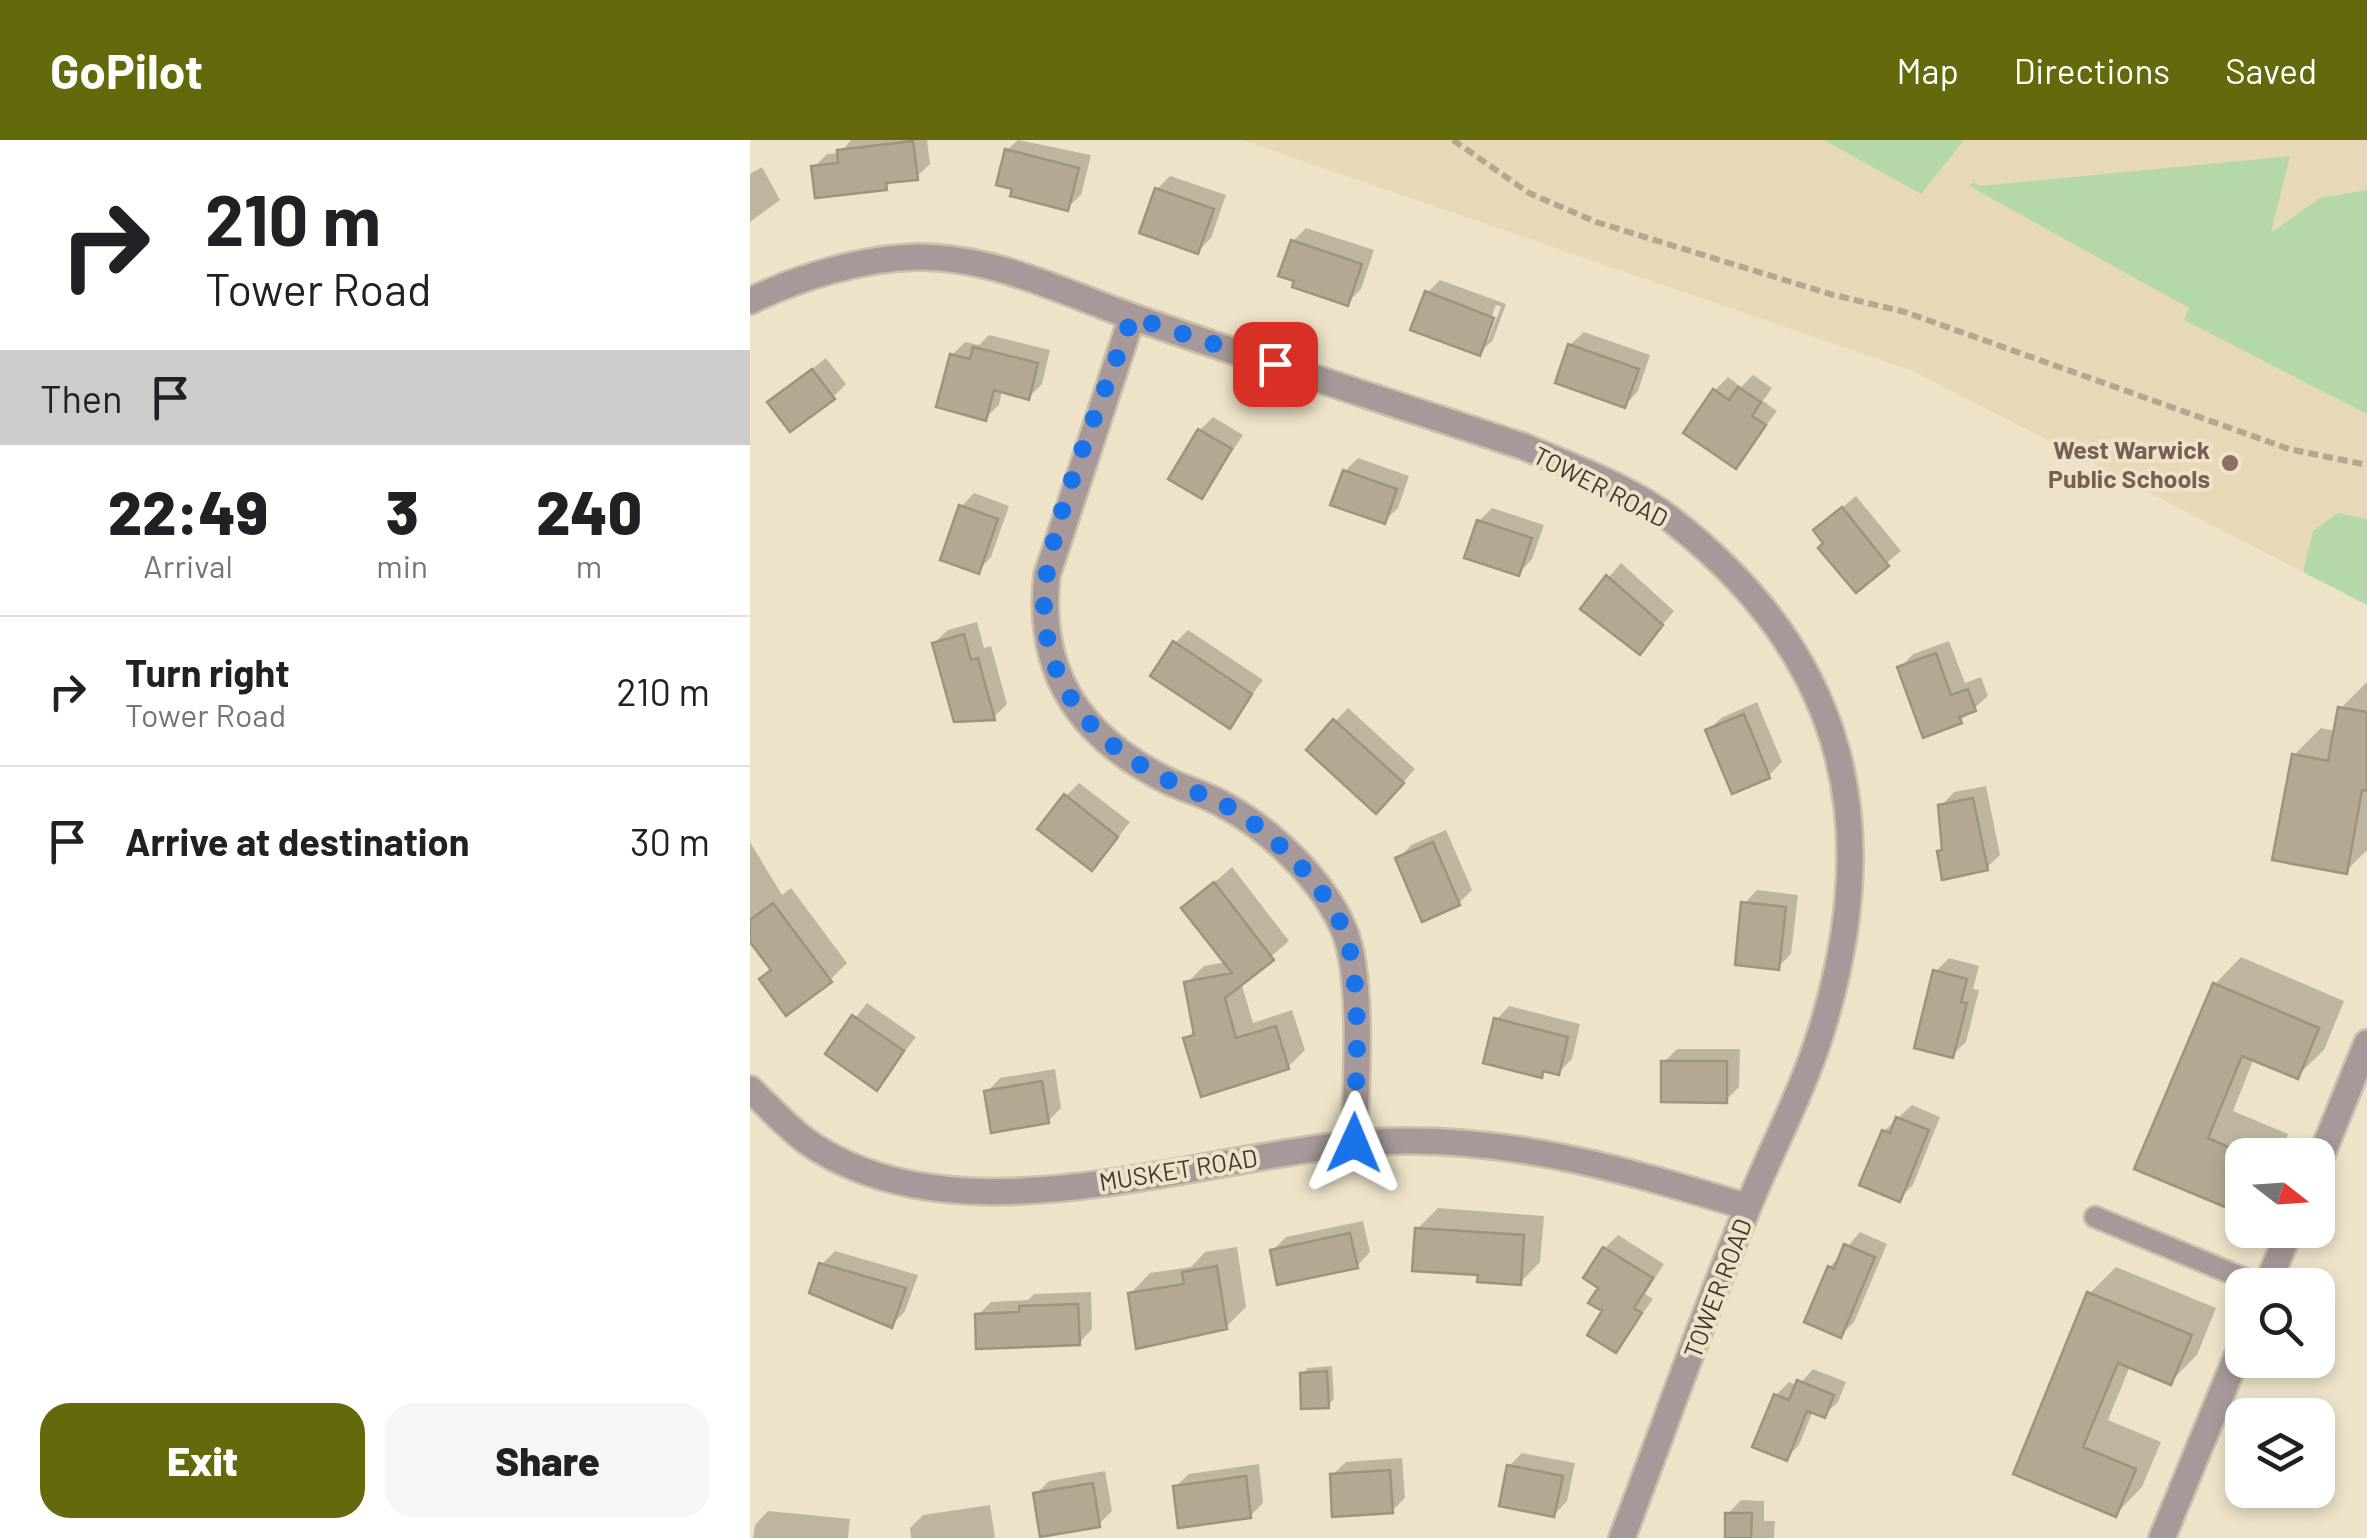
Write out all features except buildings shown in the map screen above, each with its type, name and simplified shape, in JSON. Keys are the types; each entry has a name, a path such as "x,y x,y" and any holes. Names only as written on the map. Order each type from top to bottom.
{"street":[{"name":"TOWER ROAD","path":"750,301 774,289 854,266 917,257 998,266 1132,317 1526,446 1576,468 1671,519 1746,586 1776,623 1825,706 1849,795 1844,937 1820,1033 1748,1207 1622,1538"},
{"path":"1132,317 1047,575 1044,605 1048,644 1079,716 1106,742 1166,780 1244,816 1286,850 1338,922 1351,961 1354,993 1354,1143"},
{"path":"2329,1138 2367,1043"},
{"name":"MUSKET ROAD","path":"750,1089 806,1141 854,1165 895,1181 973,1192 1053,1192 1226,1160 1354,1143 1484,1142 1566,1154 1748,1207"},
{"path":"2162,1538 2228,1378"}],"lane":[{"path":"2095,1218 2225,1270"}],"path":[{"path":"1453,140 1529,192 1596,222 1830,294 1905,312 2289,450 2367,465"}],"shaded area":[{"name":"West Warwick Public Schools","path":"1242,140 2367,140 2367,605 1913,371"}],"green space":[{"path":"1824,140 1964,140 1921,194"},
{"path":"2290,156 2271,233 2320,198 2367,190 2367,414 2184,320 2189,308 1969,186 1974,182 1979,186"},
{"path":"2338,513 2367,519 2367,605 2303,572 2313,531"}],"place":[{"name":"West Warwick Public Schools","path":"2230,463"}],"route":[{"path":"1275,364 1132,317 1064,512 1047,575 1044,605 1048,644 1079,716 1106,742 1166,780 1221,803 1264,832 1286,850 1344,931 1354,993 1354,1143"}]}
